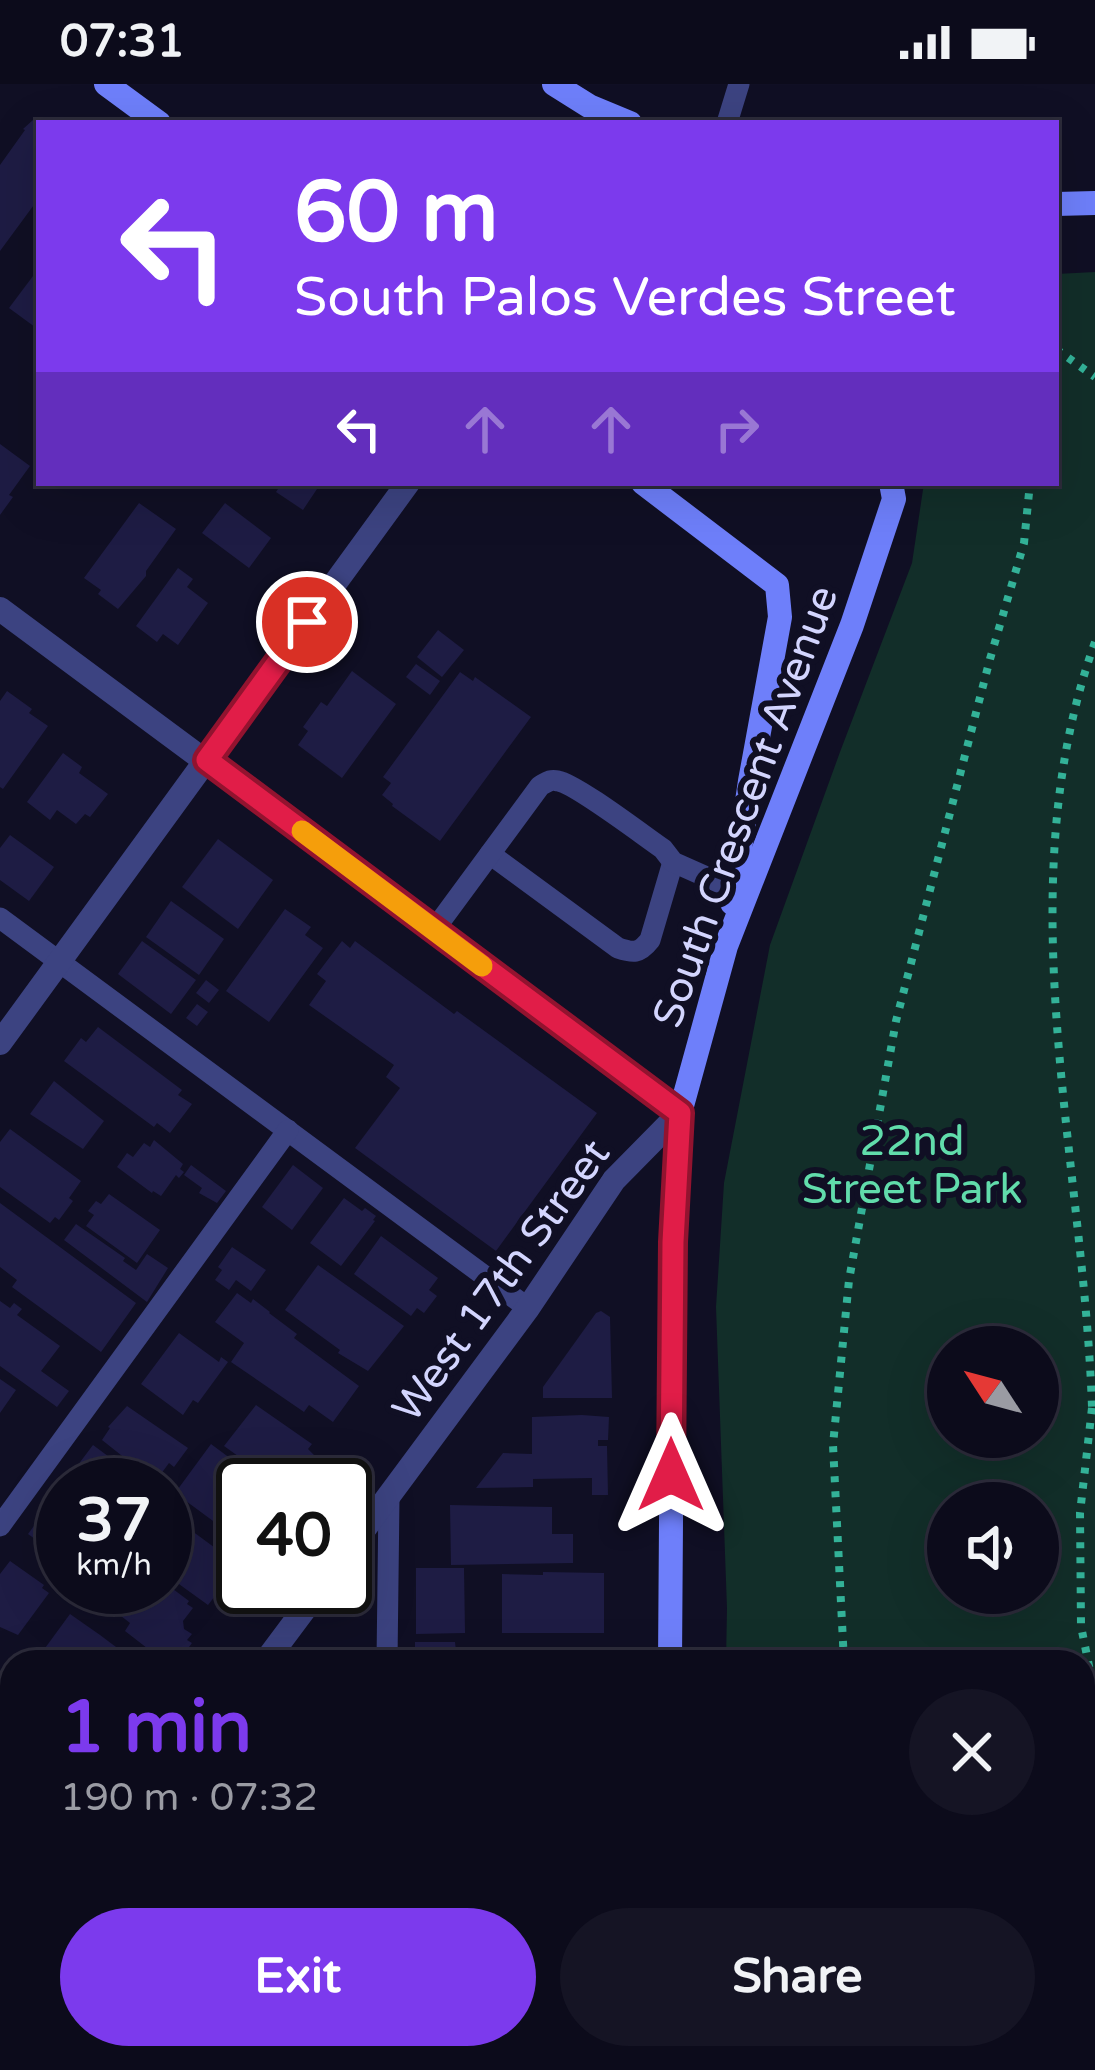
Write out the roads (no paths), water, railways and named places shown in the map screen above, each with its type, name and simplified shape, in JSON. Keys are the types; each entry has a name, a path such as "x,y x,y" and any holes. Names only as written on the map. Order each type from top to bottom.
{"street":[{"path":"106,84 156,120"},
{"path":"554,84 623,120"},
{"path":"1059,204 1095,203"},
{"path":"0,1043 405,486"},
{"path":"648,486 776,585 780,617 750,781 740,893"},
{"name":"South Crescent Avenue","path":"670,1650 673,1242 680,1113 740,893 851,625 894,499 892,486"},
{"path":"0,609 680,1113"},
{"name":"West 17th Street","path":"372,1520 614,1180 680,1113"},
{"path":"274,1650 301,1614"}],"lane":[{"path":"728,120 739,84"},
{"path":"434,930 540,786 551,780 612,814 674,862 740,893"},
{"path":"490,854 618,947 634,953 650,940 674,862"},
{"path":"0,918 527,1308"},
{"path":"0,1526 288,1130"},
{"path":"387,1650 389,1497"}],"park label":[{"name":"22nd Street Park","path":"912,1164"}]}
